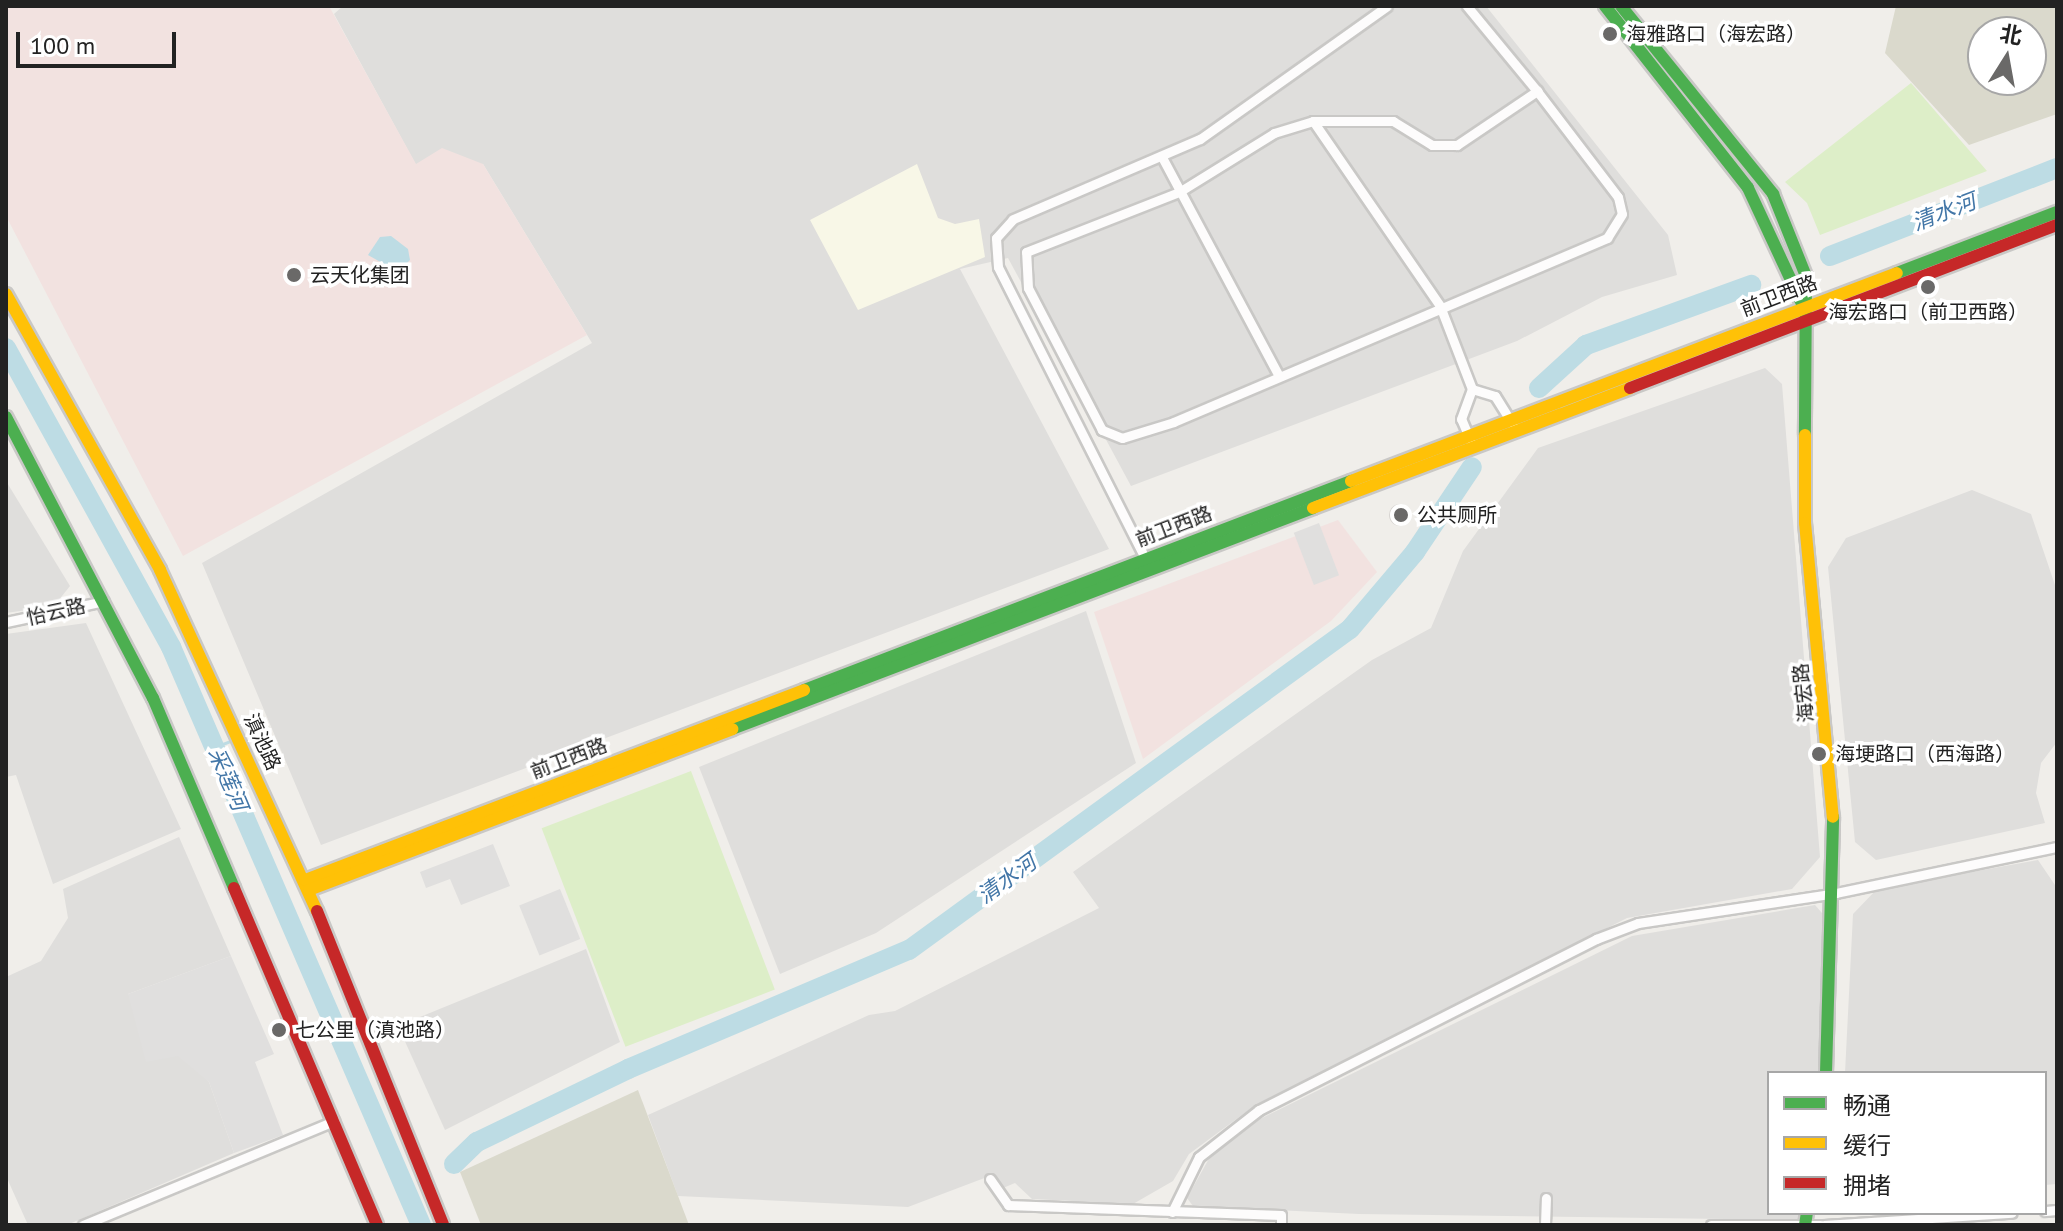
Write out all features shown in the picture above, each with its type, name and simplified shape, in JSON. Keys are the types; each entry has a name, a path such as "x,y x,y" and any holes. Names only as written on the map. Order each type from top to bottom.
{"main road":[{"name":"海宏路","path":"1605,6 1748,188 1805,313"},
{"name":"海宏路","path":"1621,6 1773,194 1806,276 1805,523 1829,737 1836,893 1826,1071"},
{"name":"前卫西路","path":"307,885 1805,313 2057,212"},
{"name":"前卫西路","path":"1805,313 2057,225"},
{"name":"滇池路","path":"6,294 160,570 307,885 443,1225"},
{"path":"6,417 106,600 377,1225"}],"street":[{"path":"1148,564 994,252 1013,219 1163,159 1387,6"},
{"path":"1467,6 1537,91 1618,197 1622,214 1607,238 1278,374 1174,422 1122,438 1102,430 1028,288 1026,252 1179,192 1274,133 1313,121 1393,121 1432,145 1457,145 1537,91"},
{"path":"1313,121 1440,306 1472,389 1461,419 1470,440"},
{"path":"1163,159 1278,374"},
{"path":"1472,389 1495,396 1512,424"},
{"name":"怡云路","path":"6,622 106,600"},
{"path":"1172,1212 1199,1157 1259,1110 1596,939 1638,923 1836,893 2057,847"},
{"path":"83,1225 334,1121"},
{"path":"990,1179 1008,1205 1281,1215 1281,1225"},
{"path":"1545,1225 1546,1198"},
{"path":"1711,1225 1822,1225 1980,1215"}],"shaded area":[{"name":"云天化集团","path":"6,6 329,6 416,164 442,148 483,164 587,335 183,556 6,216"},
{"path":"343,6 1486,6 1668,235 1677,275 1602,297 1517,341 1131,486 1008,258 960,269 1109,549 321,845 202,563 592,343 483,164 416,165 334,14"},
{"path":"1896,6 2057,6 2057,114 1969,145 1885,53"},
{"path":"917,164 938,218 955,224 979,219 985,257 858,310 810,220"},
{"path":"1765,368 1782,384 1820,857 1792,889 1627,918 1250,1109 1189,1154 1173,1181 1133,1204 1032,1199 1015,1183 1003,1188 995,1174 908,1207 678,1196 648,1115 869,1015 895,1011 1099,908 1073,872 1372,660 1431,628 1463,551 1538,448"},
{"path":"6,481 70,586 54,606 6,613"},
{"path":"1972,490 2031,514 2057,591 2057,742 2041,763 2036,793 2045,823 1876,860 1855,842 1828,567 1846,538"},
{"path":"1338,520 1377,572 1331,621 1143,759 1094,612"},
{"path":"1319,523 1339,575 1314,585 1294,533"},
{"path":"1086,611 1136,763 876,933 780,974 699,767"},
{"path":"86,623 181,829 53,884 16,775 6,777 6,634"},
{"path":"179,837 231,956 128,994 209,1082 234,1153 67,1225 28,1225 6,1176 6,977 41,961 68,918 63,889"},
{"path":"493,844 510,886 461,905 450,879 426,888 420,872"},
{"path":"2038,860 2057,888 2057,1184 2047,1185 2047,1071 1845,1071 1853,914 1877,889"},
{"path":"560,889 580,939 539,956 519,905"},
{"path":"1815,905 1829,921 1820,1071 1767,1071 1767,1215 1799,1215 1798,1220 1359,1214 1193,1206 1187,1198 1211,1155 1260,1119 1632,936"},
{"path":"586,949 620,1042 445,1130 398,1026"},
{"path":"231,956 274,1054 255,1062 283,1135 234,1153 209,1082 178,1056 146,1062 128,994"},
{"path":"638,1090 689,1225 481,1225 460,1172"}],"green space":[{"path":"1911,83 1987,171 1820,235 1807,203 1785,182"},
{"path":"691,771 775,989 625,1047 542,828"}],"water":[{"path":"391,236 408,249 410,260 398,272 368,255 380,237"}],"building":[{"name":"公共厕所","path":"1400,504 1408,507 1411,515 1408,523 1400,526 1392,523 1389,515 1392,507"}],"waterway":[{"name":"清水河","path":"1830,256 2057,168"},
{"name":"清水河","path":"1539,388 1586,345 1751,285"},
{"name":"采莲河","path":"6,348 171,647 421,1225"},
{"name":"清水河","path":"454,1164 477,1142 628,1069 909,950 1350,629 1415,552 1472,467"},
{"path":"212,748 233,740"}],"traffic: fast":[{"path":"1605,6 1748,188 1804,308"},
{"path":"1621,6 1773,194 1806,276 1805,435"},
{"path":"1897,273 2057,212"},
{"path":"6,417 153,698 234,888"},
{"path":"804,690 1351,481"},
{"path":"732,729 1313,508"},
{"path":"1826,1071 1833,817"},
{"path":"1805,1225 1807,1215"}],"traffic: slow":[{"path":"1351,481 1897,273"},
{"path":"6,294 160,570 317,911"},
{"path":"1313,508 1630,388"},
{"path":"1805,435 1805,523 1833,817"},
{"path":"305,880 804,690"},
{"path":"309,890 732,729"}],"traffic: jam":[{"path":"1630,388 2057,225"},
{"path":"234,888 377,1225"},
{"path":"317,911 443,1225"}],"place":[{"name":"海雅路口（海宏路）","path":"1610,34"},
{"name":"云天化集团","path":"294,275"},
{"name":"海宏路口（前卫西路）","path":"1928,287"},
{"name":"公共厕所","path":"1401,515"},
{"name":"海埂路口（西海路）","path":"1819,754"},
{"name":"七公里（滇池路）","path":"279,1030"}]}
